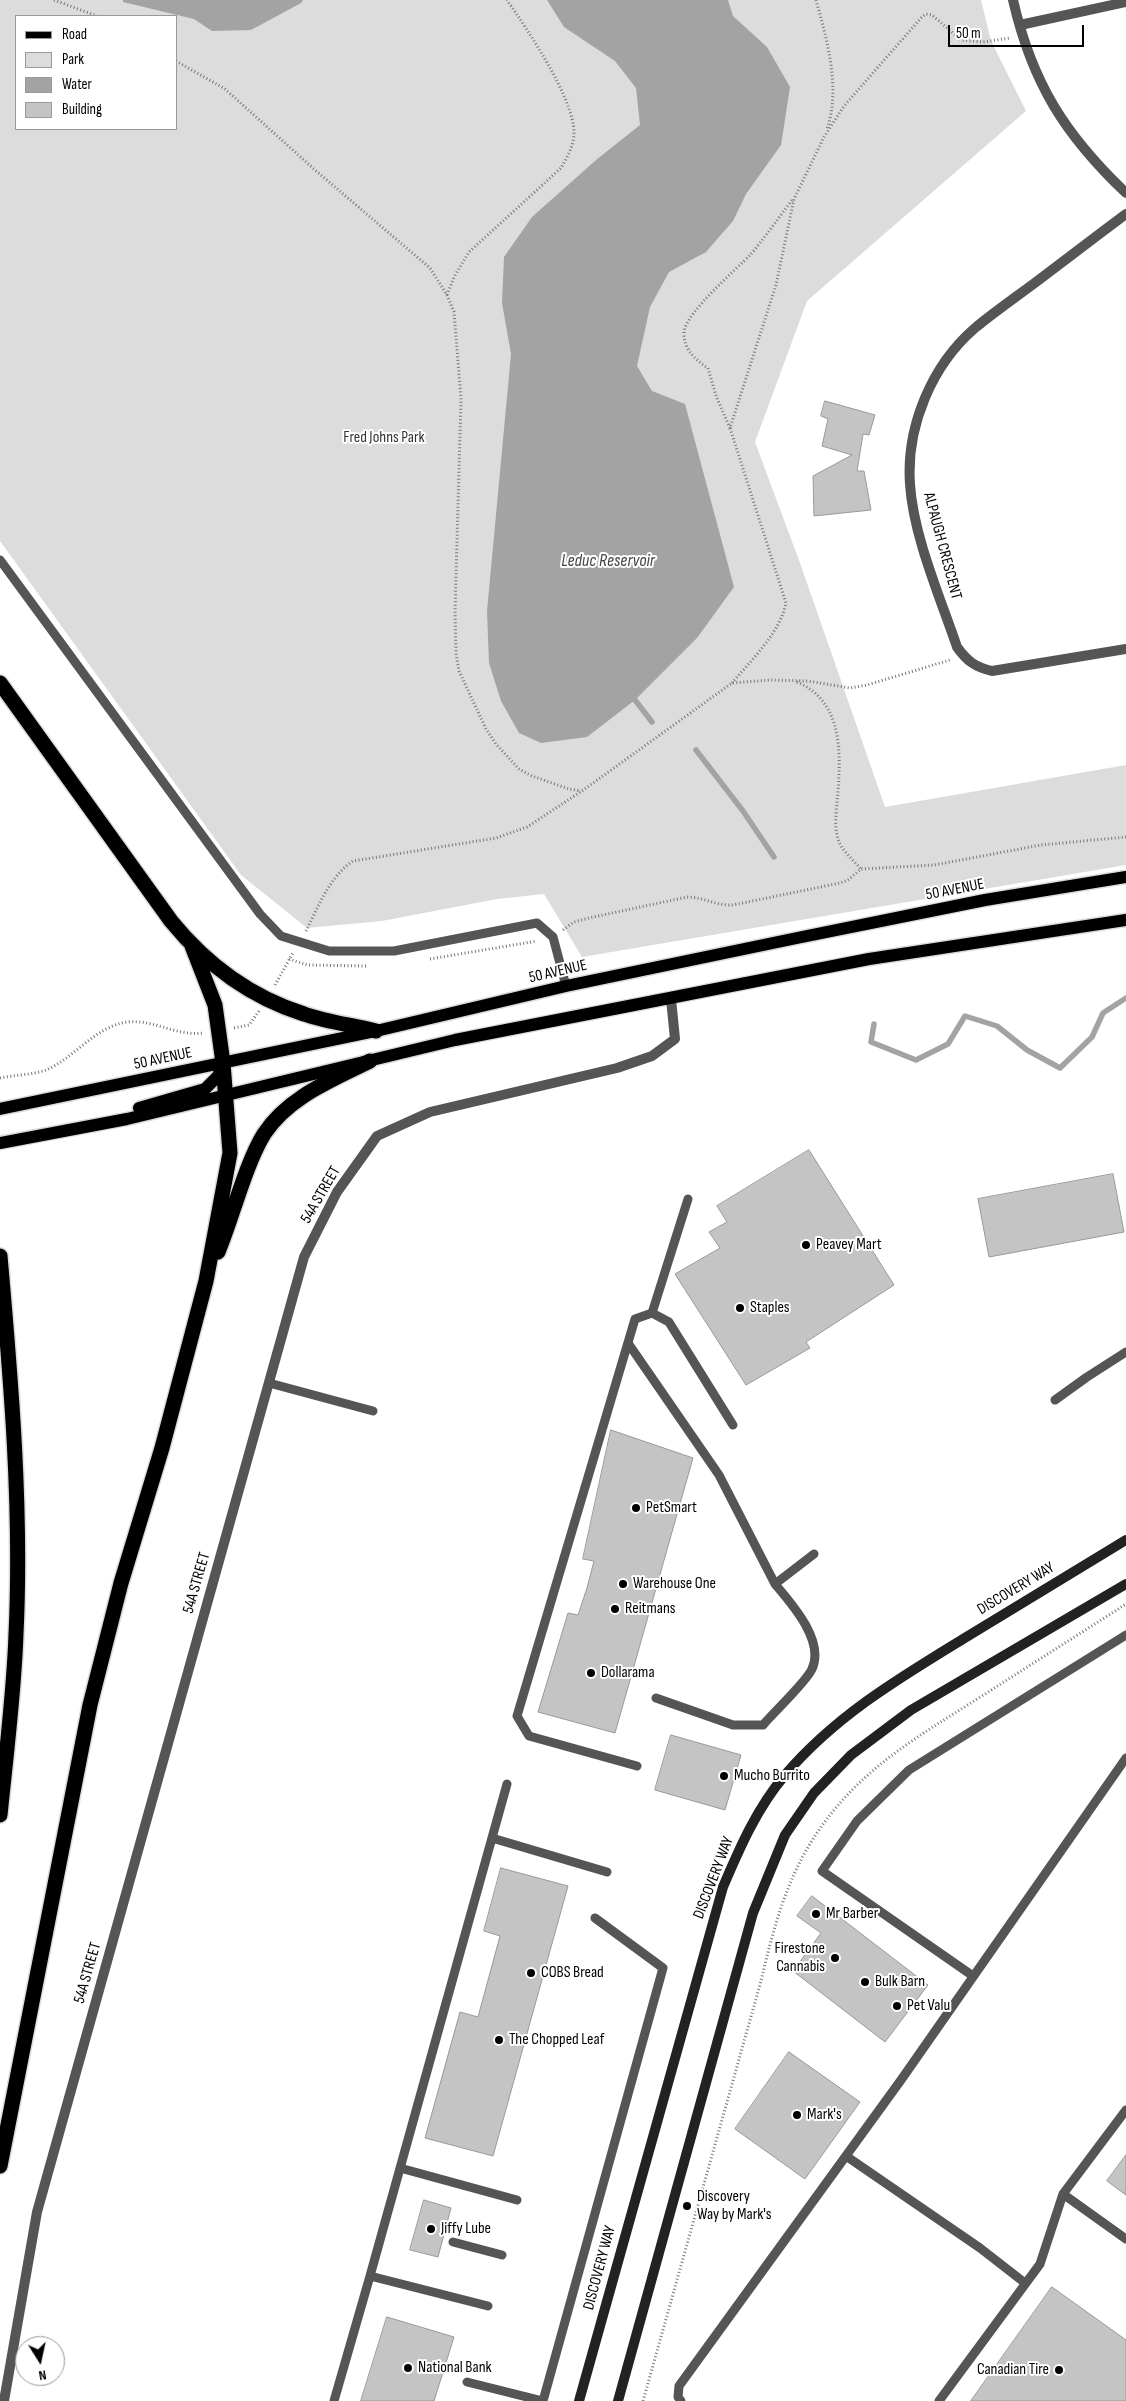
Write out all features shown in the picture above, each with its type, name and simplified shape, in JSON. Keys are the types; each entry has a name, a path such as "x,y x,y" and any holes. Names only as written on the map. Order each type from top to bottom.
{"highway":[{"path":"0,683 165,913 192,946 225,974 267,1000 305,1014 376,1031"},
{"path":"0,2166 90,1705 122,1583 162,1448 206,1281 230,1153 223,1062 215,1005 192,946"},
{"path":"206,1281 228,1228 254,1154 264,1134 296,1101 314,1089 370,1061"},
{"path":"0,1256 13,1404 17,1505 16,1634 0,1815"}],"main road":[{"name":"50 AVENUE","path":"0,1109 376,1031 566,986 985,900 1126,877"},
{"path":"0,1143 63,1132 226,1096 455,1040 869,959 1126,920"},
{"path":"63,1132 205,1089 218,1076 223,1062"}],"street":[{"path":"1013,0 1023,37 1038,78 1054,108 1095,163 1126,194"},
{"path":"1020,25 1126,2"},
{"name":"ALPAUGH CRESCENT","path":"1126,214 974,329 951,354 933,380 920,411 911,452 910,484 921,540 956,647 968,662 978,668 992,672 1126,649"},
{"name":"54A STREET","path":"4,2401 37,2212 304,1257 337,1192 377,1136 430,1112 617,1068 652,1056 675,1039 671,999"},
{"name":"DISCOVERY WAY","path":"579,2401 723,1887 739,1849 765,1802 784,1776 815,1743 868,1698 1126,1540"},
{"path":"618,2401 753,1913 786,1835 829,1775 867,1741 911,1710 1126,1584"}],"lane":[{"path":"0,560 260,914 282,936 329,951 394,950 537,923 553,937 566,986"},
{"path":"652,1313 688,1199"},
{"path":"637,1766 529,1736 517,1716 635,1319 652,1313 669,1322 733,1425"},
{"path":"628,1343 719,1475 775,1584 799,1612 811,1636 816,1658 812,1671 764,1725 733,1725 656,1698"},
{"path":"1055,1400 1126,1352"},
{"path":"269,1383 373,1410"},
{"path":"775,1584 814,1554"},
{"path":"973,1976 822,1871 857,1821 909,1770 1126,1635"},
{"path":"681,2401 678,2398 679,2386 846,2156 1126,1758"},
{"path":"334,2401 507,1784"},
{"path":"492,1838 607,1872"},
{"path":"467,2382 543,2401 663,1968 595,1918"},
{"path":"939,2401 1040,2264 1063,2194 1126,2110"},
{"path":"846,2156 980,2248 1025,2283"},
{"path":"400,2168 517,2200"},
{"path":"1063,2194 1126,2239"},
{"path":"453,2242 502,2255"},
{"path":"370,2276 488,2306"}],"path":[{"path":"54,0 95,15"},
{"path":"447,295 454,277 469,252 561,168 569,154 574,133 568,105 542,53 507,0"},
{"path":"0,1078 46,1070 99,1034 129,1022 196,1034 249,1025 267,1000 334,878 344,867 353,861 496,838 514,833 582,791 732,683 774,631 783,616 786,603 730,428 716,396 708,368 694,359 686,342 684,330 698,307 751,253 794,199 824,137 832,114 833,94 826,37 816,0"},
{"path":"824,137 844,106 926,14 938,18 961,40 983,42 1023,37"},
{"path":"178,62 226,89 315,170 430,268 447,295 454,312 461,399 456,604 456,653 459,671 486,729 496,744 519,769 532,776 569,789 582,791"},
{"path":"730,428 776,285 794,199"},
{"path":"732,683 794,681 850,688 963,656"},
{"path":"794,681 817,693 830,712 836,727 839,755 836,820 839,842 861,868"},
{"path":"553,937 574,922 687,897 696,897 724,905 733,905 840,883 848,880 861,868 934,865 1041,845 1126,837"},
{"path":"644,2401 761,1981 774,1925 798,1866 815,1836 838,1804 885,1759 1126,1604"}],"green space":[{"name":"Fred Johns Park","path":"0,0 981,0 991,41 1026,111 807,301 755,442 800,563 885,807 1126,765 1126,865 582,957 544,894 497,899 382,921 307,928 241,875 0,541"}],"water":[{"path":"123,0 303,0 301,3 251,30 212,31 194,19 123,2"},
{"name":"Leduc Reservoir","path":"547,0 728,0 733,16 767,47 790,87 781,145 746,194 733,221 706,252 669,272 650,307 637,366 652,391 685,404 734,587 697,638 635,700 587,737 541,743 519,733 501,701 489,663 487,611 511,354 502,303 504,257 532,217 596,160 640,125 636,88 615,61 564,27"}],"building":[{"path":"825,401 875,415 869,435 863,434 857,471 864,471 871,510 814,516 813,476 852,455 822,446 828,419 821,416"},
{"name":"Peavey Mart","path":"809,1150 894,1285 806,1342 810,1348 746,1385 675,1274 720,1248 709,1232 727,1222 717,1206"},
{"path":"1113,1174 1124,1232 989,1257 978,1199"},
{"path":"611,1430 693,1458 615,1733 538,1712 568,1613 578,1615 594,1561 583,1559"},
{"path":"671,1735 741,1755 725,1810 655,1790"},
{"path":"501,1868 568,1886 493,2156 425,2138 460,2012 478,2017 500,1936 484,1931"},
{"path":"812,1896 928,1985 885,2042 793,1971 821,1933 797,1916"},
{"name":"Mark's","path":"789,2052 860,2102 805,2179 735,2129"},
{"path":"1126,2155 1126,2195 1107,2181"},
{"name":"Jiffy Lube","path":"424,2200 451,2208 438,2257 410,2250"},
{"name":"Canadian Tire","path":"1052,2287 1126,2340 1126,2401 971,2401"},
{"name":"National Bank","path":"387,2317 454,2337 434,2401 361,2401"}],"waterway":[{"path":"635,700 652,722"},
{"path":"696,750 743,811 774,857"},
{"path":"874,1024 871,1042 916,1060 948,1044 965,1016 997,1026 1027,1050 1060,1068 1092,1037 1103,1013 1126,998"}],"place":[{"name":"Peavey Mart","path":"806,1245"},
{"name":"Staples","path":"740,1308"},
{"name":"PetSmart","path":"636,1508"},
{"name":"Warehouse One","path":"623,1584"},
{"name":"Reitmans","path":"615,1609"},
{"name":"Dollarama","path":"591,1673"},
{"name":"Mucho Burrito","path":"724,1776"},
{"name":"Mr Barber","path":"816,1914"},
{"name":"Firestone Cannabis","path":"835,1958"},
{"name":"COBS Bread","path":"531,1973"},
{"name":"Bulk Barn","path":"865,1982"},
{"name":"Pet Valu","path":"897,2006"},
{"name":"The Chopped Leaf","path":"499,2040"},
{"name":"Mark's","path":"797,2115"},
{"name":"Discovery Way by Mark's","path":"687,2206"},
{"name":"Jiffy Lube","path":"431,2229"},
{"name":"National Bank","path":"408,2368"},
{"name":"Canadian Tire","path":"1059,2370"}]}
